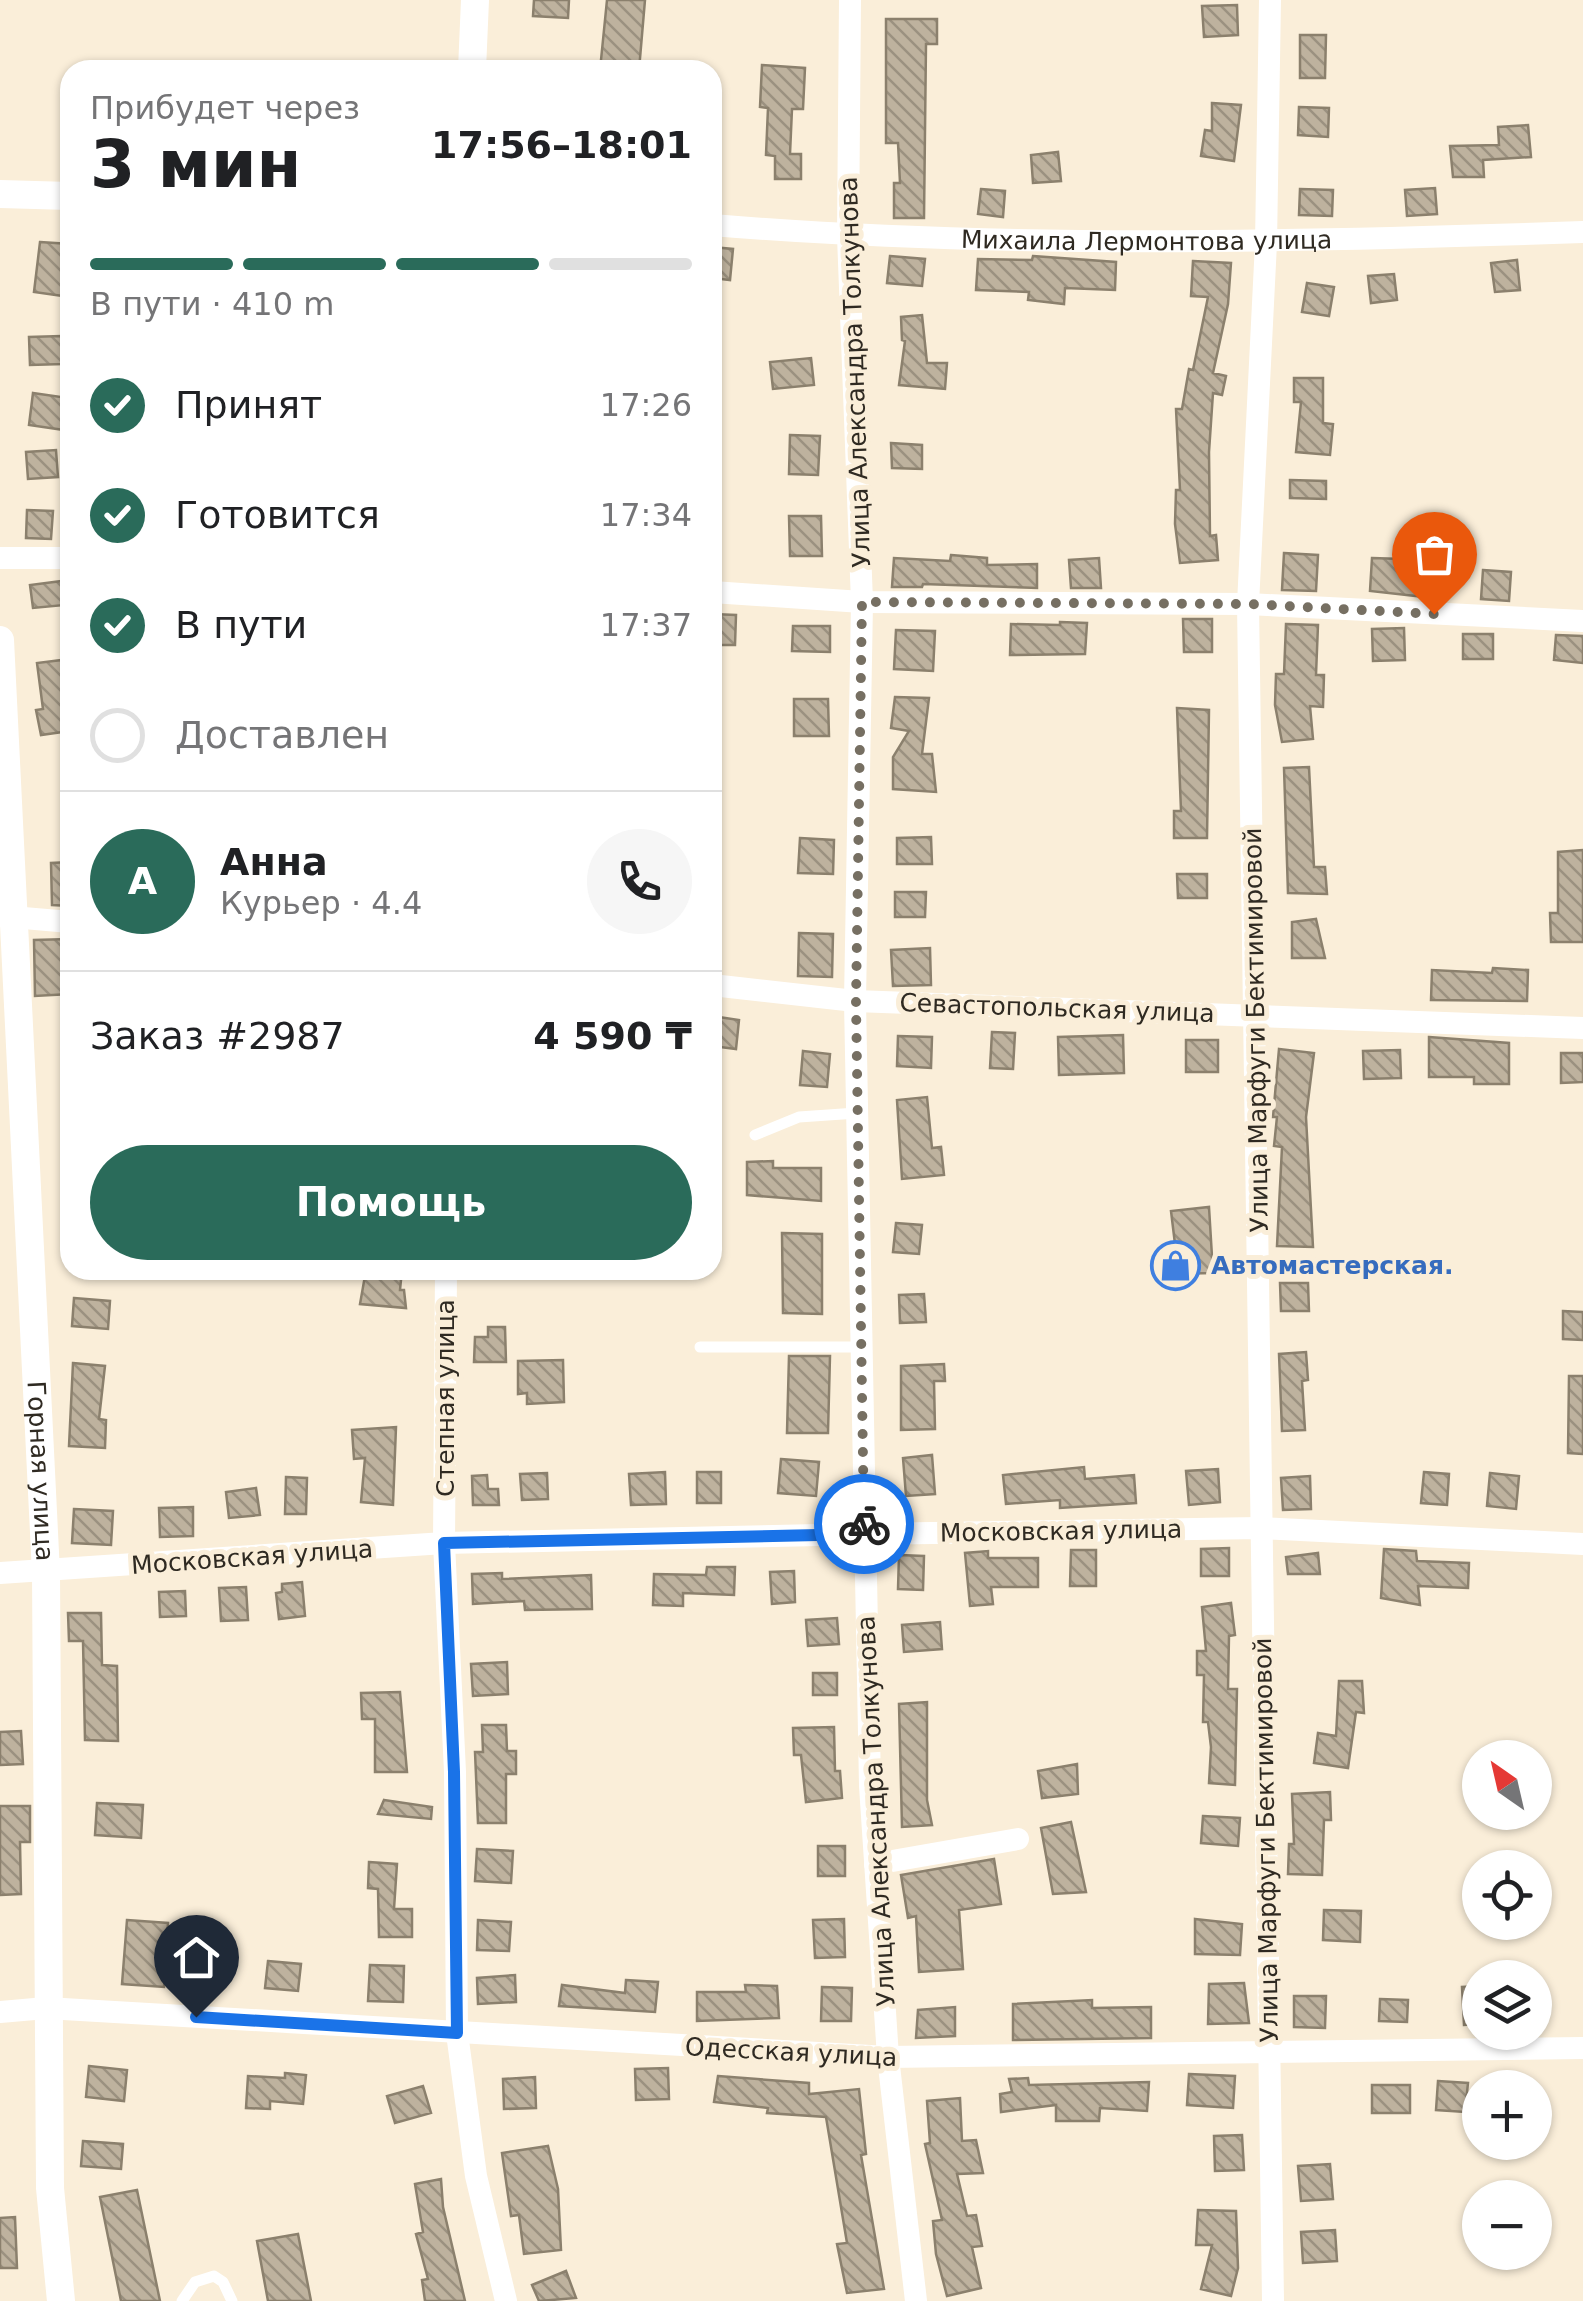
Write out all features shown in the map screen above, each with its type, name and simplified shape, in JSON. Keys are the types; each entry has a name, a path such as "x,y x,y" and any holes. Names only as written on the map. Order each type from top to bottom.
{"street":[{"path":"473,60 476,0"},
{"name":"Улица Александра Толкунова","path":"850,0 848,236 862,602 856,1002 864,1534 875,1864 888,2058 916,2301"},
{"name":"Улица Марфуги Бектимировой","path":"1270,0 1266,243 1248,604 1258,1014 1260,1528 1273,2301"},
{"path":"0,194 60,196"},
{"name":"Михаила Лермонтова улица","path":"722,226 848,236 1266,243 1583,232"},
{"path":"0,558 60,558"},
{"path":"722,593 862,602 1248,604 1583,621"},
{"name":"Горная улица","path":"0,640 7,917 46,1572 50,1800 46,2008 50,2188 61,2301"},
{"path":"7,917 60,921"},
{"name":"Севастопольская улица","path":"722,986 856,1002 1583,1028"},
{"name":"Степная улица","path":"446,1280 444,1543 454,1772 457,2033 476,2176 506,2301"},
{"name":"Московская улица","path":"0,1573 444,1543 864,1534 1260,1528 1583,1544"},
{"path":"875,1864 1018,1839"},
{"name":"Одесская улица","path":"0,2012 46,2008 888,2058 1583,2048"}],"lane":[{"path":"755,1135 799,1117 857,1113"},
{"path":"700,1346 862,1347"},
{"path":"182,2301 195,2282 214,2276 223,2282 232,2301"}],"building":[{"path":"534,0 569,0 568,18 533,16"},
{"path":"607,0 645,0 640,60 601,60"},
{"path":"1237,5 1238,35 1204,37 1202,6"},
{"path":"886,19 937,19 937,44 926,44 924,218 894,218 894,183 900,183 898,143 886,143"},
{"path":"1300,35 1326,35 1325,78 1300,78"},
{"path":"762,65 805,68 803,109 792,109 790,154 801,154 801,179 775,179 775,156 766,155 768,108 760,107"},
{"path":"1212,103 1241,105 1234,161 1201,156 1205,130 1212,131"},
{"path":"1299,107 1329,108 1328,137 1298,135"},
{"path":"1528,125 1531,157 1483,160 1484,177 1453,177 1450,146 1499,145 1498,127"},
{"path":"1058,152 1061,181 1033,183 1031,155"},
{"path":"1435,188 1437,214 1407,216 1405,190"},
{"path":"981,189 1005,191 1003,217 978,214"},
{"path":"1300,189 1333,190 1332,216 1299,215"},
{"path":"40,242 60,243 60,296 34,292"},
{"path":"722,248 733,249 730,280 722,279"},
{"path":"890,256 925,259 922,286 887,283"},
{"path":"1033,256 1116,262 1115,290 1065,288 1064,304 1028,300 1029,292 976,290 978,259 1032,260"},
{"path":"1517,260 1520,290 1495,292 1491,263"},
{"path":"1193,261 1231,263 1228,304 1213,373 1226,376 1222,395 1213,393 1209,452 1210,536 1216,535 1218,560 1180,563 1175,524 1176,490 1180,490 1176,409 1182,409 1208,297 1191,296"},
{"path":"1394,274 1397,300 1371,303 1368,276"},
{"path":"1307,283 1334,287 1329,316 1302,312"},
{"path":"922,315 927,363 947,363 945,389 899,385 905,341 901,317"},
{"path":"60,336 60,364 30,365 29,337"},
{"path":"811,358 814,385 773,389 770,362"},
{"path":"1294,378 1323,378 1323,423 1333,424 1330,455 1296,452 1301,402 1294,402"},
{"path":"33,393 60,397 60,429 29,425"},
{"path":"790,435 820,436 818,475 789,474"},
{"path":"891,443 922,445 922,469 892,468"},
{"path":"56,450 58,477 28,479 26,452"},
{"path":"1290,480 1326,481 1326,499 1290,498"},
{"path":"27,510 53,511 51,539 26,538"},
{"path":"789,516 821,516 822,556 790,556"},
{"path":"1284,553 1318,555 1316,591 1282,590"},
{"path":"951,555 987,558 987,565 1037,564 1037,588 923,584 892,587 894,558 950,561"},
{"path":"1099,558 1101,588 1071,588 1069,560"},
{"path":"1372,558 1402,559 1402,566 1446,570 1443,599 1370,591"},
{"path":"1483,570 1511,572 1509,601 1481,599"},
{"path":"60,581 60,605 33,608 30,585"},
{"path":"722,614 736,615 735,645 722,645"},
{"path":"1183,619 1212,619 1212,652 1184,652"},
{"path":"1087,623 1085,654 1010,655 1011,624"},
{"path":"1286,624 1318,625 1316,675 1324,675 1323,707 1310,706 1313,739 1282,742 1275,705 1276,674 1284,674"},
{"path":"793,626 830,626 830,652 792,651"},
{"path":"1404,628 1405,660 1373,661 1372,629"},
{"path":"896,630 935,631 933,671 894,669"},
{"path":"1463,634 1493,634 1493,659 1463,659"},
{"path":"1556,635 1583,636 1583,663 1554,660"},
{"path":"60,660 60,732 41,735 36,710 43,709 37,663"},
{"path":"895,697 929,698 922,754 932,754 936,792 893,789 893,757 909,731 891,728"},
{"path":"794,699 828,699 829,736 794,736"},
{"path":"1177,708 1209,710 1207,838 1174,838 1174,811 1181,811"},
{"path":"1309,767 1314,867 1325,867 1327,894 1288,893 1284,768"},
{"path":"931,837 932,864 897,864 897,838"},
{"path":"800,838 834,840 833,874 798,873"},
{"path":"1583,850 1583,942 1551,942 1550,913 1558,913 1558,852"},
{"path":"51,863 60,863 60,905 52,905"},
{"path":"1177,874 1207,874 1207,898 1178,898"},
{"path":"895,892 926,892 925,917 895,917"},
{"path":"1316,919 1325,958 1292,958 1292,922"},
{"path":"799,933 833,934 832,977 798,976"},
{"path":"60,939 60,995 35,996 34,940"},
{"path":"930,948 931,985 893,986 891,950"},
{"path":"1493,968 1528,970 1527,1001 1431,1000 1432,970 1492,973"},
{"path":"722,1017 739,1020 736,1049 722,1047"},
{"path":"992,1032 1015,1033 1013,1069 990,1068"},
{"path":"1123,1035 1124,1073 1059,1075 1058,1037"},
{"path":"898,1036 932,1037 931,1068 897,1066"},
{"path":"1429,1037 1509,1043 1509,1084 1474,1084 1474,1077 1429,1077"},
{"path":"1186,1040 1218,1040 1218,1072 1186,1072"},
{"path":"1279,1049 1314,1053 1306,1117 1313,1247 1277,1246 1282,1147 1274,1146 1277,1117 1273,1117"},
{"path":"1400,1050 1401,1078 1364,1079 1363,1051"},
{"path":"803,1051 830,1054 827,1087 800,1085"},
{"path":"1561,1053 1583,1053 1583,1082 1561,1083"},
{"path":"927,1097 932,1148 941,1147 944,1175 902,1179 897,1100"},
{"path":"773,1161 773,1168 821,1168 821,1201 747,1195 747,1162"},
{"path":"1209,1207 1213,1273 1169,1274 1168,1244 1175,1244 1171,1211"},
{"path":"896,1223 922,1225 919,1254 893,1252"},
{"path":"782,1233 822,1234 822,1314 783,1313"},
{"path":"364,1280 401,1280 406,1308 360,1304"},
{"path":"1280,1283 1308,1283 1309,1311 1281,1311"},
{"path":"924,1294 926,1322 900,1323 899,1295"},
{"path":"74,1298 110,1301 108,1329 72,1326"},
{"path":"1563,1311 1583,1312 1583,1340 1563,1339"},
{"path":"488,1327 505,1327 506,1362 474,1362 475,1337 488,1337"},
{"path":"1306,1352 1308,1380 1302,1381 1305,1430 1282,1431 1279,1354"},
{"path":"789,1356 830,1356 828,1433 787,1433"},
{"path":"563,1360 564,1402 527,1404 527,1393 518,1394 518,1361"},
{"path":"73,1363 105,1366 99,1419 106,1420 105,1448 69,1446"},
{"path":"944,1364 945,1381 934,1381 935,1429 901,1430 901,1366"},
{"path":"1569,1376 1583,1376 1583,1454 1568,1453"},
{"path":"396,1427 393,1505 361,1502 365,1458 354,1459 352,1430"},
{"path":"932,1455 935,1494 906,1496 903,1458"},
{"path":"781,1459 819,1462 816,1496 778,1493"},
{"path":"1084,1467 1085,1479 1134,1475 1136,1503 1060,1508 1060,1500 1006,1504 1003,1475"},
{"path":"1218,1469 1220,1502 1189,1505 1186,1471"},
{"path":"665,1472 666,1504 631,1505 629,1474"},
{"path":"697,1472 721,1472 721,1503 697,1503"},
{"path":"1424,1472 1449,1474 1447,1505 1421,1503"},
{"path":"547,1473 548,1499 522,1500 520,1474"},
{"path":"1490,1473 1519,1476 1516,1509 1487,1506"},
{"path":"487,1475 488,1489 498,1489 499,1505 473,1505 472,1476"},
{"path":"1310,1476 1311,1509 1283,1510 1281,1478"},
{"path":"286,1477 307,1478 306,1514 285,1514"},
{"path":"256,1488 260,1515 229,1518 226,1492"},
{"path":"193,1507 193,1536 160,1537 159,1508"},
{"path":"74,1509 113,1511 111,1545 72,1543"},
{"path":"1229,1548 1229,1576 1201,1576 1201,1549"},
{"path":"1384,1549 1416,1551 1417,1561 1469,1563 1468,1588 1418,1586 1420,1605 1381,1598"},
{"path":"1071,1550 1096,1550 1096,1586 1070,1586"},
{"path":"988,1551 988,1558 1038,1558 1038,1587 991,1587 993,1604 970,1606 965,1553"},
{"path":"1318,1553 1320,1574 1288,1574 1286,1557"},
{"path":"899,1555 924,1556 923,1590 898,1589"},
{"path":"707,1567 735,1567 734,1595 683,1593 683,1606 653,1605 654,1574 706,1575"},
{"path":"794,1571 795,1602 772,1604 770,1572"},
{"path":"502,1573 502,1579 591,1575 592,1609 525,1610 524,1601 473,1604 472,1574"},
{"path":"302,1582 305,1616 279,1619 276,1593 282,1592 282,1584"},
{"path":"246,1587 248,1620 221,1621 219,1588"},
{"path":"185,1591 186,1616 160,1617 159,1592"},
{"path":"1231,1603 1235,1635 1229,1636 1228,1689 1237,1689 1235,1785 1209,1783 1211,1747 1208,1722 1203,1722 1204,1675 1197,1675 1197,1651 1206,1651 1202,1607"},
{"path":"68,1613 101,1613 102,1665 117,1666 118,1741 85,1740 83,1641 69,1641"},
{"path":"837,1618 839,1644 808,1646 806,1620"},
{"path":"940,1622 942,1649 904,1652 902,1625"},
{"path":"507,1662 508,1694 473,1696 471,1664"},
{"path":"813,1673 837,1673 837,1695 813,1695"},
{"path":"1339,1681 1362,1681 1364,1713 1356,1712 1348,1768 1314,1763 1318,1733 1336,1736"},
{"path":"400,1692 407,1772 375,1772 375,1719 362,1719 361,1693"},
{"path":"927,1702 927,1800 932,1825 902,1827 899,1704"},
{"path":"482,1725 506,1725 507,1751 516,1751 516,1774 506,1774 506,1823 478,1823 475,1752 483,1752"},
{"path":"834,1727 835,1771 840,1771 842,1798 806,1802 801,1755 794,1755 793,1728"},
{"path":"21,1731 23,1764 0,1765 0,1732"},
{"path":"1077,1764 1078,1794 1042,1798 1038,1771"},
{"path":"1330,1792 1331,1820 1324,1820 1322,1875 1288,1874 1289,1844 1294,1844 1292,1794"},
{"path":"384,1800 432,1807 431,1819 378,1814"},
{"path":"97,1803 143,1805 141,1838 95,1835"},
{"path":"0,1806 30,1806 30,1842 20,1842 21,1894 0,1895"},
{"path":"1203,1816 1240,1818 1238,1846 1201,1843"},
{"path":"1071,1822 1086,1892 1053,1894 1041,1828"},
{"path":"818,1846 845,1846 845,1876 818,1876"},
{"path":"477,1849 513,1851 511,1883 475,1881"},
{"path":"994,1859 1001,1904 959,1910 963,1969 919,1972 916,1916 908,1918 901,1875"},
{"path":"369,1862 397,1864 394,1909 412,1909 412,1937 379,1937 378,1889 368,1888"},
{"path":"1324,1910 1361,1911 1360,1942 1323,1940"},
{"path":"844,1919 845,1957 815,1958 813,1920"},
{"path":"1195,1919 1242,1924 1240,1955 1195,1954"},
{"path":"127,1920 168,1923 164,1987 122,1984"},
{"path":"478,1920 511,1922 509,1951 477,1950"},
{"path":"268,1961 301,1964 298,1991 265,1988"},
{"path":"370,1965 404,1966 403,2002 368,2001"},
{"path":"515,1975 516,2002 478,2004 477,1978"},
{"path":"626,1980 658,1982 655,2012 559,2006 562,1985 625,1993"},
{"path":"1244,1983 1249,2023 1208,2024 1209,1984"},
{"path":"745,1985 777,1986 779,2018 697,2021 697,1992 746,1992"},
{"path":"822,1987 852,1988 851,2021 821,2021"},
{"path":"1294,1996 1326,1996 1325,2028 1294,2027"},
{"path":"1380,1999 1408,2000 1407,2022 1379,2021"},
{"path":"1092,2000 1092,2008 1151,2007 1151,2038 1013,2040 1013,2004"},
{"path":"955,2007 955,2036 916,2038 918,2010"},
{"path":"89,2066 127,2070 124,2101 86,2097"},
{"path":"668,2068 669,2099 636,2100 635,2069"},
{"path":"285,2073 306,2075 303,2104 270,2101 270,2109 246,2108 248,2076 285,2078"},
{"path":"1189,2074 1235,2076 1233,2108 1187,2105"},
{"path":"718,2076 809,2083 809,2094 859,2089 866,2154 861,2155 884,2289 847,2293 837,2244 847,2243 826,2117 767,2113 768,2108 714,2102"},
{"path":"535,2077 536,2108 504,2109 503,2079"},
{"path":"1028,2078 1029,2085 1149,2082 1147,2111 1100,2108 1099,2121 1056,2121 1056,2105 1001,2112 1000,2094 1012,2092 1009,2079"},
{"path":"1438,2081 1462,2083 1462,2112 1436,2110"},
{"path":"1372,2085 1410,2085 1410,2113 1372,2113"},
{"path":"423,2086 431,2113 395,2123 387,2096"},
{"path":"960,2098 962,2141 976,2140 983,2173 957,2174 967,2216 976,2215 982,2246 972,2247 981,2288 947,2296 936,2254 933,2221 942,2220 925,2144 930,2143 927,2101"},
{"path":"1242,2135 1244,2170 1215,2171 1214,2136"},
{"path":"83,2141 123,2144 121,2169 81,2166"},
{"path":"548,2146 558,2189 561,2250 524,2254 519,2215 511,2216 502,2153"},
{"path":"1330,2164 1333,2199 1301,2201 1298,2166"},
{"path":"441,2179 443,2207 465,2301 425,2301 422,2280 428,2279 416,2234 423,2232 415,2184"},
{"path":"137,2190 160,2301 121,2301 100,2197"},
{"path":"1198,2210 1236,2211 1238,2268 1231,2296 1201,2289 1212,2245 1196,2245"},
{"path":"15,2217 17,2268 0,2268 0,2218"},
{"path":"1335,2230 1337,2261 1303,2263 1301,2232"},
{"path":"298,2234 311,2301 268,2301 257,2241"},
{"path":"566,2271 576,2298 539,2301 532,2285"}],"way so far":[{"path":"864,1524 856,1002 862,602 1248,604 1434,614"}],"place":[{"name":"Автомастерская.","path":"1176,1265"}],"route":[{"path":"196,2017 457,2033 454,1772 444,1543 864,1534 864,1524"}]}
